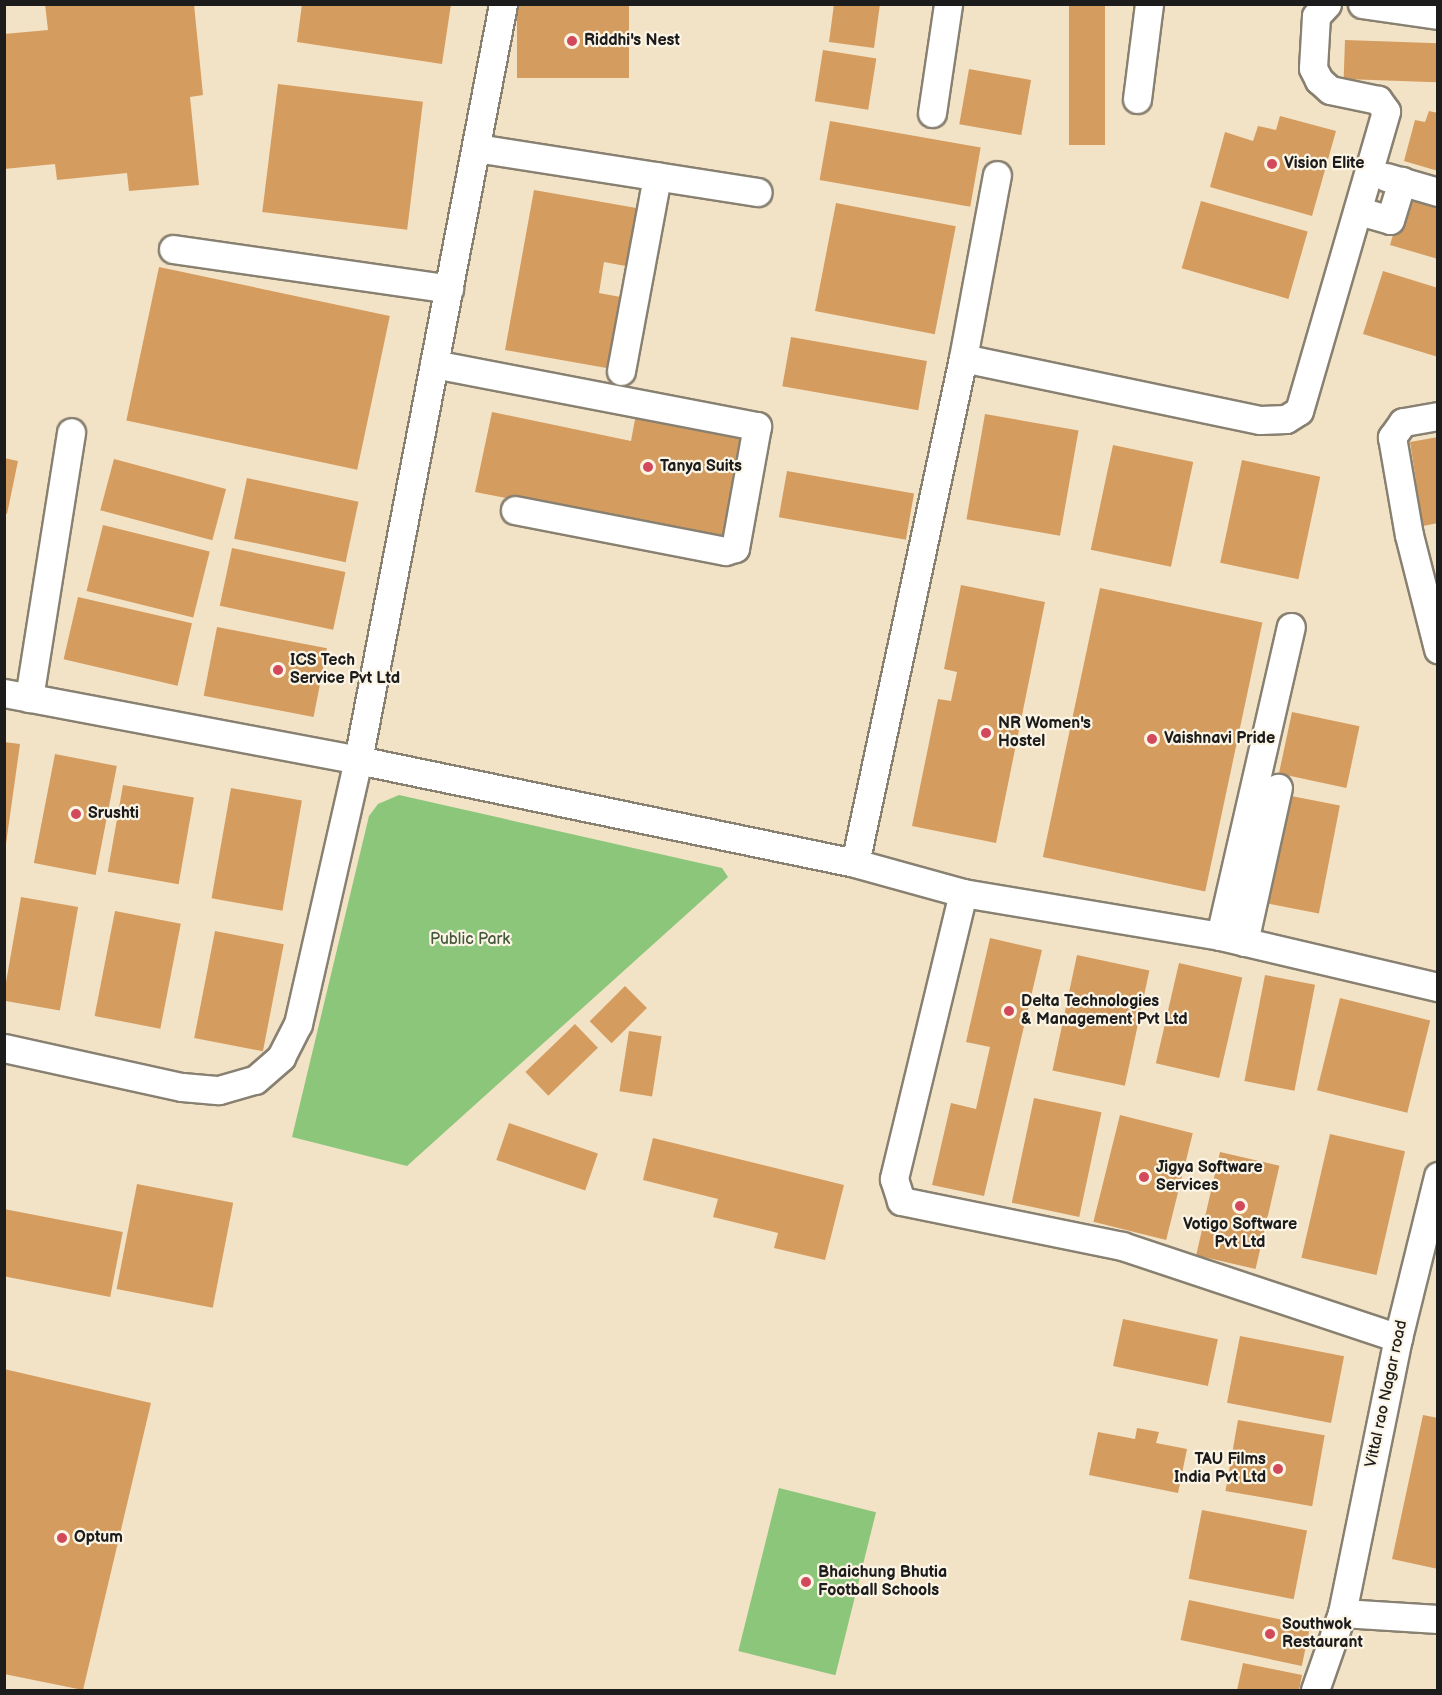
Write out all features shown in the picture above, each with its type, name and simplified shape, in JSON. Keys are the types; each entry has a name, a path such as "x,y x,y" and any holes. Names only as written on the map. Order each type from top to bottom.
{"street":[{"path":"4,1048 182,1087 219,1090 255,1080 281,1057 298,1024 358,760 504,4"},
{"path":"932,113 948,4"},
{"path":"1137,99 1149,4"},
{"path":"963,358 1260,420 1286,419 1299,411 1372,165 1384,104 1330,90 1313,68 1316,16 1327,4"},
{"path":"1362,4 1437,15"},
{"path":"476,148 758,192"},
{"path":"1372,165 1437,176"},
{"path":"1372,165 1402,181 1437,192"},
{"path":"855,863 963,358 997,175"},
{"path":"621,371 657,176"},
{"path":"1359,211 1390,220 1402,181"},
{"path":"173,249 448,290"},
{"path":"434,364 753,423 758,430 735,548 725,551 515,510"},
{"path":"1437,416 1403,422 1392,437 1408,536 1437,649"},
{"path":"71,432 17,695 358,760 855,863 963,893 1232,939 1437,987"},
{"path":"1232,939 1291,627"},
{"path":"1232,939 1278,788"},
{"path":"963,893 894,1179 895,1191 901,1201 1122,1246 1398,1338"},
{"name":"Vittal rao Nagar road","path":"1316,1690 1342,1613 1398,1338 1437,1176"},
{"path":"1342,1613 1437,1619"}],"green space":[{"name":"Public Park","path":"399,795 722,868 728,877 407,1166 292,1137 369,816 378,804"},
{"name":"Bhaichung Bhutia Football Schools","path":"779,1488 876,1512 835,1675 738,1651"}],"building":[{"path":"45,4 194,4 203,95 190,97 199,185 129,191 127,173 57,180 55,164 4,169 4,34 48,30"},
{"path":"302,4 451,4 442,64 297,42"},
{"name":"Riddhi's Nest","path":"517,4 629,4 629,78 517,78"},
{"path":"834,4 880,4 874,48 829,42"},
{"path":"1069,4 1105,4 1105,145 1069,145"},
{"path":"1345,40 1438,43 1437,82 1344,79"},
{"path":"823,50 876,58 868,110 815,101"},
{"path":"969,69 1031,80 1021,135 959,124"},
{"path":"278,84 423,102 407,230 262,212"},
{"path":"1429,111 1438,113 1438,171 1404,161 1415,120 1425,122"},
{"name":"Vision Elite","path":"1280,116 1336,131 1312,216 1210,187 1225,132 1253,141 1258,126 1276,130"},
{"path":"830,121 981,148 970,207 820,180"},
{"path":"1407,187 1438,197 1438,259 1390,245"},
{"path":"534,190 642,209 631,267 604,262 599,293 626,298 612,369 505,350"},
{"path":"1201,201 1308,232 1288,299 1182,268"},
{"path":"836,203 956,226 935,334 815,311"},
{"path":"159,267 390,316 357,470 126,421"},
{"path":"1383,271 1438,288 1438,357 1363,334"},
{"path":"791,337 927,361 918,410 782,386"},
{"path":"492,412 631,441 636,414 743,437 726,541 475,492"},
{"path":"985,414 1079,430 1060,536 966,519"},
{"path":"1438,437 1438,523 1423,526 1410,442"},
{"path":"1113,445 1193,462 1171,567 1091,550"},
{"path":"4,458 18,461 7,514 4,513"},
{"path":"114,459 226,489 212,540 100,510"},
{"path":"1242,460 1320,477 1298,579 1220,563"},
{"path":"787,471 914,493 906,540 779,517"},
{"path":"247,478 359,502 346,562 234,539"},
{"path":"103,525 210,552 193,618 87,591"},
{"path":"232,548 345,572 333,630 220,606"},
{"path":"961,585 1045,602 996,843 912,826 938,699 951,701 957,672 944,669"},
{"name":"Vaishnavi Pride","path":"1100,588 1262,623 1205,892 1043,857"},
{"path":"78,597 192,623 178,686 64,659"},
{"path":"217,627 327,648 314,717 204,696"},
{"path":"1292,712 1359,726 1346,788 1279,774"},
{"path":"4,742 20,744 6,844 4,844"},
{"name":"Srushti","path":"55,754 117,766 96,875 34,863"},
{"path":"123,785 194,798 179,884 108,872"},
{"path":"231,788 302,801 282,911 212,898"},
{"path":"1281,794 1340,805 1319,913 1260,902"},
{"path":"21,897 78,907 60,1010 4,1001"},
{"path":"115,911 181,924 160,1029 95,1016"},
{"path":"215,931 284,944 263,1051 194,1038"},
{"path":"990,938 1042,950 984,1196 932,1185 951,1103 976,1109 990,1047 966,1042"},
{"path":"1077,955 1149,970 1125,1086 1052,1070"},
{"path":"1179,963 1242,978 1219,1078 1156,1063"},
{"path":"1265,975 1315,985 1294,1091 1244,1081"},
{"path":"625,986 647,1008 612,1043 590,1021"},
{"path":"1340,998 1430,1020 1407,1113 1317,1090"},
{"path":"575,1024 598,1048 548,1096 525,1072"},
{"path":"629,1031 662,1036 652,1096 619,1091"},
{"path":"1034,1098 1101,1112 1079,1217 1012,1203"},
{"name":"Jigya Software Services","path":"1120,1115 1193,1133 1166,1240 1093,1222"},
{"path":"509,1123 598,1154 585,1190 496,1160"},
{"path":"1330,1134 1405,1151 1376,1275 1301,1258"},
{"path":"653,1138 844,1185 825,1260 774,1248 778,1233 713,1217 718,1199 643,1180"},
{"path":"1220,1152 1279,1166 1256,1269 1196,1255"},
{"path":"137,1184 233,1203 213,1308 117,1289"},
{"path":"4,1209 123,1232 110,1297 4,1276"},
{"path":"1123,1319 1218,1339 1208,1386 1113,1366"},
{"path":"1240,1336 1344,1356 1331,1423 1227,1403"},
{"name":"Optum","path":"4,1369 151,1403 83,1690 4,1674"},
{"path":"1423,1415 1438,1418 1438,1569 1392,1559"},
{"path":"1238,1420 1325,1435 1312,1506 1225,1491"},
{"path":"1137,1428 1159,1432 1156,1443 1187,1449 1178,1493 1089,1475 1098,1432 1135,1439"},
{"path":"1202,1510 1307,1530 1294,1599 1189,1579"},
{"path":"1189,1600 1310,1626 1302,1666 1180,1640"},
{"path":"1243,1663 1302,1675 1299,1690 1237,1690"}],"place":[{"name":"Riddhi's Nest","path":"572,41"},
{"name":"Vision Elite","path":"1272,164"},
{"name":"Tanya Suits","path":"648,467"},
{"name":"ICS Tech Service Pvt Ltd","path":"278,670"},
{"name":"NR Women's Hostel","path":"986,733"},
{"name":"Vaishnavi Pride","path":"1152,739"},
{"name":"Srushti","path":"76,814"},
{"name":"Delta Technologies & Management Pvt Ltd","path":"1009,1011"},
{"name":"Jigya Software Services","path":"1144,1177"},
{"name":"Votigo Software Pvt Ltd","path":"1240,1206"},
{"name":"TAU Films India Pvt Ltd","path":"1278,1469"},
{"name":"Optum","path":"62,1538"},
{"name":"Bhaichung Bhutia Football Schools","path":"806,1582"},
{"name":"Southwok Restaurant","path":"1270,1634"}]}
